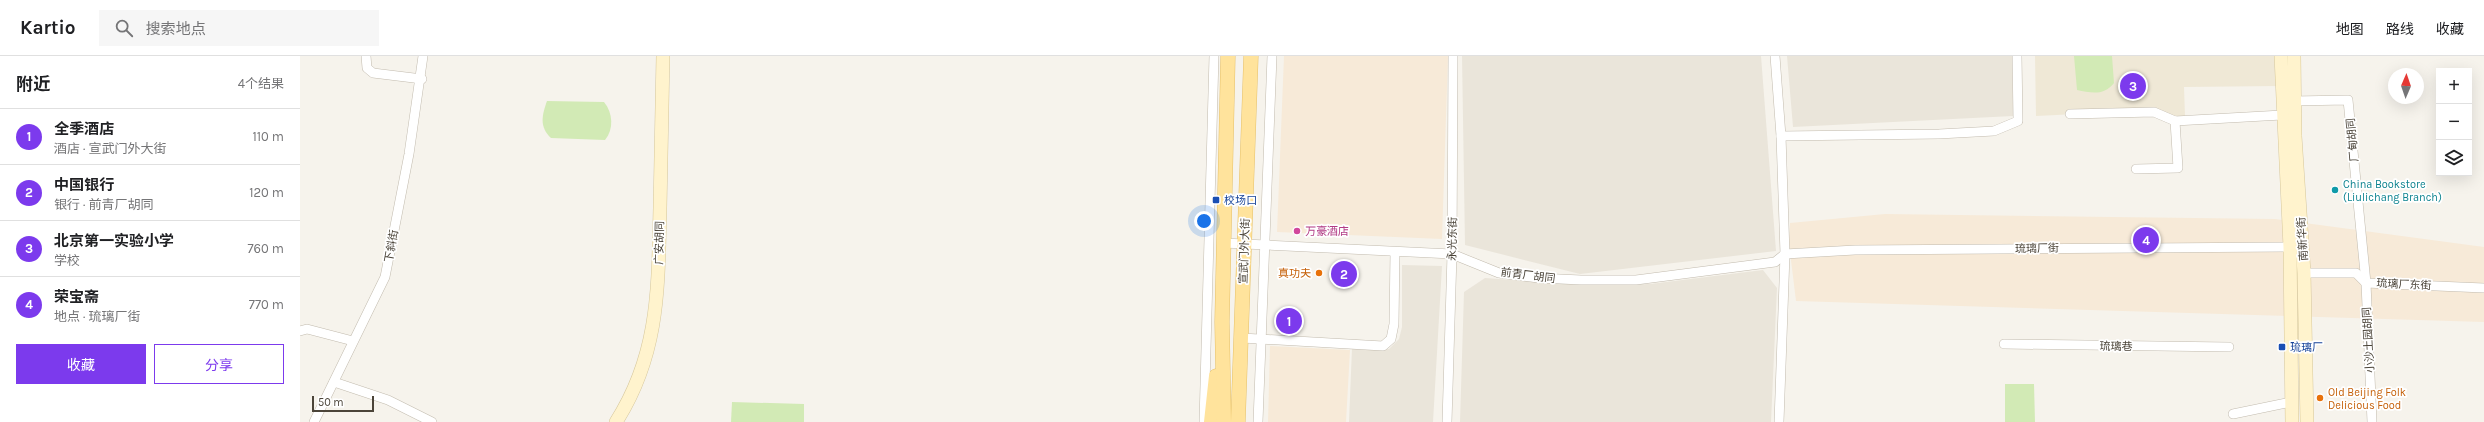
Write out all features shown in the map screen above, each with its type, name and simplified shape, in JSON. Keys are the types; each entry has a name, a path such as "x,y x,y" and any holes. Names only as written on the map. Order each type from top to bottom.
{"main road":[{"name":"广安胡同","path":"616,422 637,385 654,328 658,278 664,56"},
{"name":"宣武门外大街","path":"1224,422 1222,322 1228,56"},
{"name":"宣武门外大街","path":"1238,422 1252,56"},
{"name":"南新华街","path":"2281,56 2282,116 2290,246 2292,422"},
{"name":"南新华街","path":"2294,56 2293,101 2304,273 2307,422"},
{"name":"宣武门外大街","path":"1211,422 1222,322"}],"street":[{"path":"366,56 367,68 373,73 422,79"},
{"name":"下斜街","path":"314,422 385,277 422,79 423,56"},
{"path":"1204,422 1214,56"},
{"path":"1258,422 1266,246 1272,56"},
{"name":"永光东街","path":"1447,422 1452,254 1453,56"},
{"path":"1775,56 1782,136 1785,254 1779,422"},
{"path":"1782,136 1939,134 1994,131 2018,121 2017,56"},
{"name":"厂甸胡同","path":"2293,101 2348,100 2366,283"},
{"path":"2070,114 2154,112 2175,121 2282,116"},
{"path":"2136,169 2178,168 2175,121"},
{"name":"前青厂胡同","path":"1223,244 1452,254 1499,273 1539,278 1582,280 1652,278 1775,262 1785,254"},
{"name":"琉璃厂街","path":"1785,254 1855,250 2290,246"},
{"path":"1242,338 1383,346 1391,339 1394,324 1395,252"},
{"name":"琉璃厂东街","path":"2304,273 2356,273 2366,283 2484,288"},
{"name":"小沙土园胡同","path":"2366,283 2372,422"},
{"path":"300,331 307,329 353,342"},
{"name":"琉璃巷","path":"2004,344 2229,347"},
{"path":"334,382 388,400 432,422"},
{"path":"2233,414 2291,402"}],"shaded area":[{"path":"1284,56 1448,56 1442,239 1277,232"},
{"path":"1462,56 1761,56 1776,251 1580,274 1465,245"},
{"path":"1787,56 2012,56 2013,116 1793,127"},
{"path":"2035,56 2276,56 2279,86 2184,87 2185,116 2173,117 2159,110 2036,116"},
{"path":"1885,214 2275,219 2484,247 2484,322 1796,301 1789,244 1790,223"},
{"path":"1402,265 1442,266 1433,422 1349,422 1352,348 1389,349 1399,339 1402,327"},
{"path":"1763,270 1777,288 1771,422 1460,422 1464,292 1485,278 1583,285 1650,284"},
{"path":"1270,346 1350,350 1346,422 1268,422"}],"green space":[{"path":"2074,56 2112,56 2114,83 2102,92 2092,93 2077,90"},
{"path":"547,101 604,102 611,116 611,126 608,136 605,140 551,138 547,134 543,125 543,116"},
{"path":"2005,384 2034,384 2035,422 2005,422"},
{"path":"732,402 804,404 804,422 731,422"}],"place":[{"name":"北京第一实验小学","path":"2133,86"},
{"name":"China Bookstore (Liulichang Branch)","path":"2335,190"},
{"name":"校场口","path":"1216,200"},
{"name":"万豪酒店","path":"1297,231"},
{"name":"荣宝斋","path":"2146,240"},
{"name":"真功夫","path":"1319,273"},
{"name":"中国银行","path":"1344,274"},
{"name":"全季酒店","path":"1289,321"},
{"name":"琉璃厂","path":"2282,347"},
{"name":"Old Beijing Folk Delicious Food","path":"2320,398"}]}
